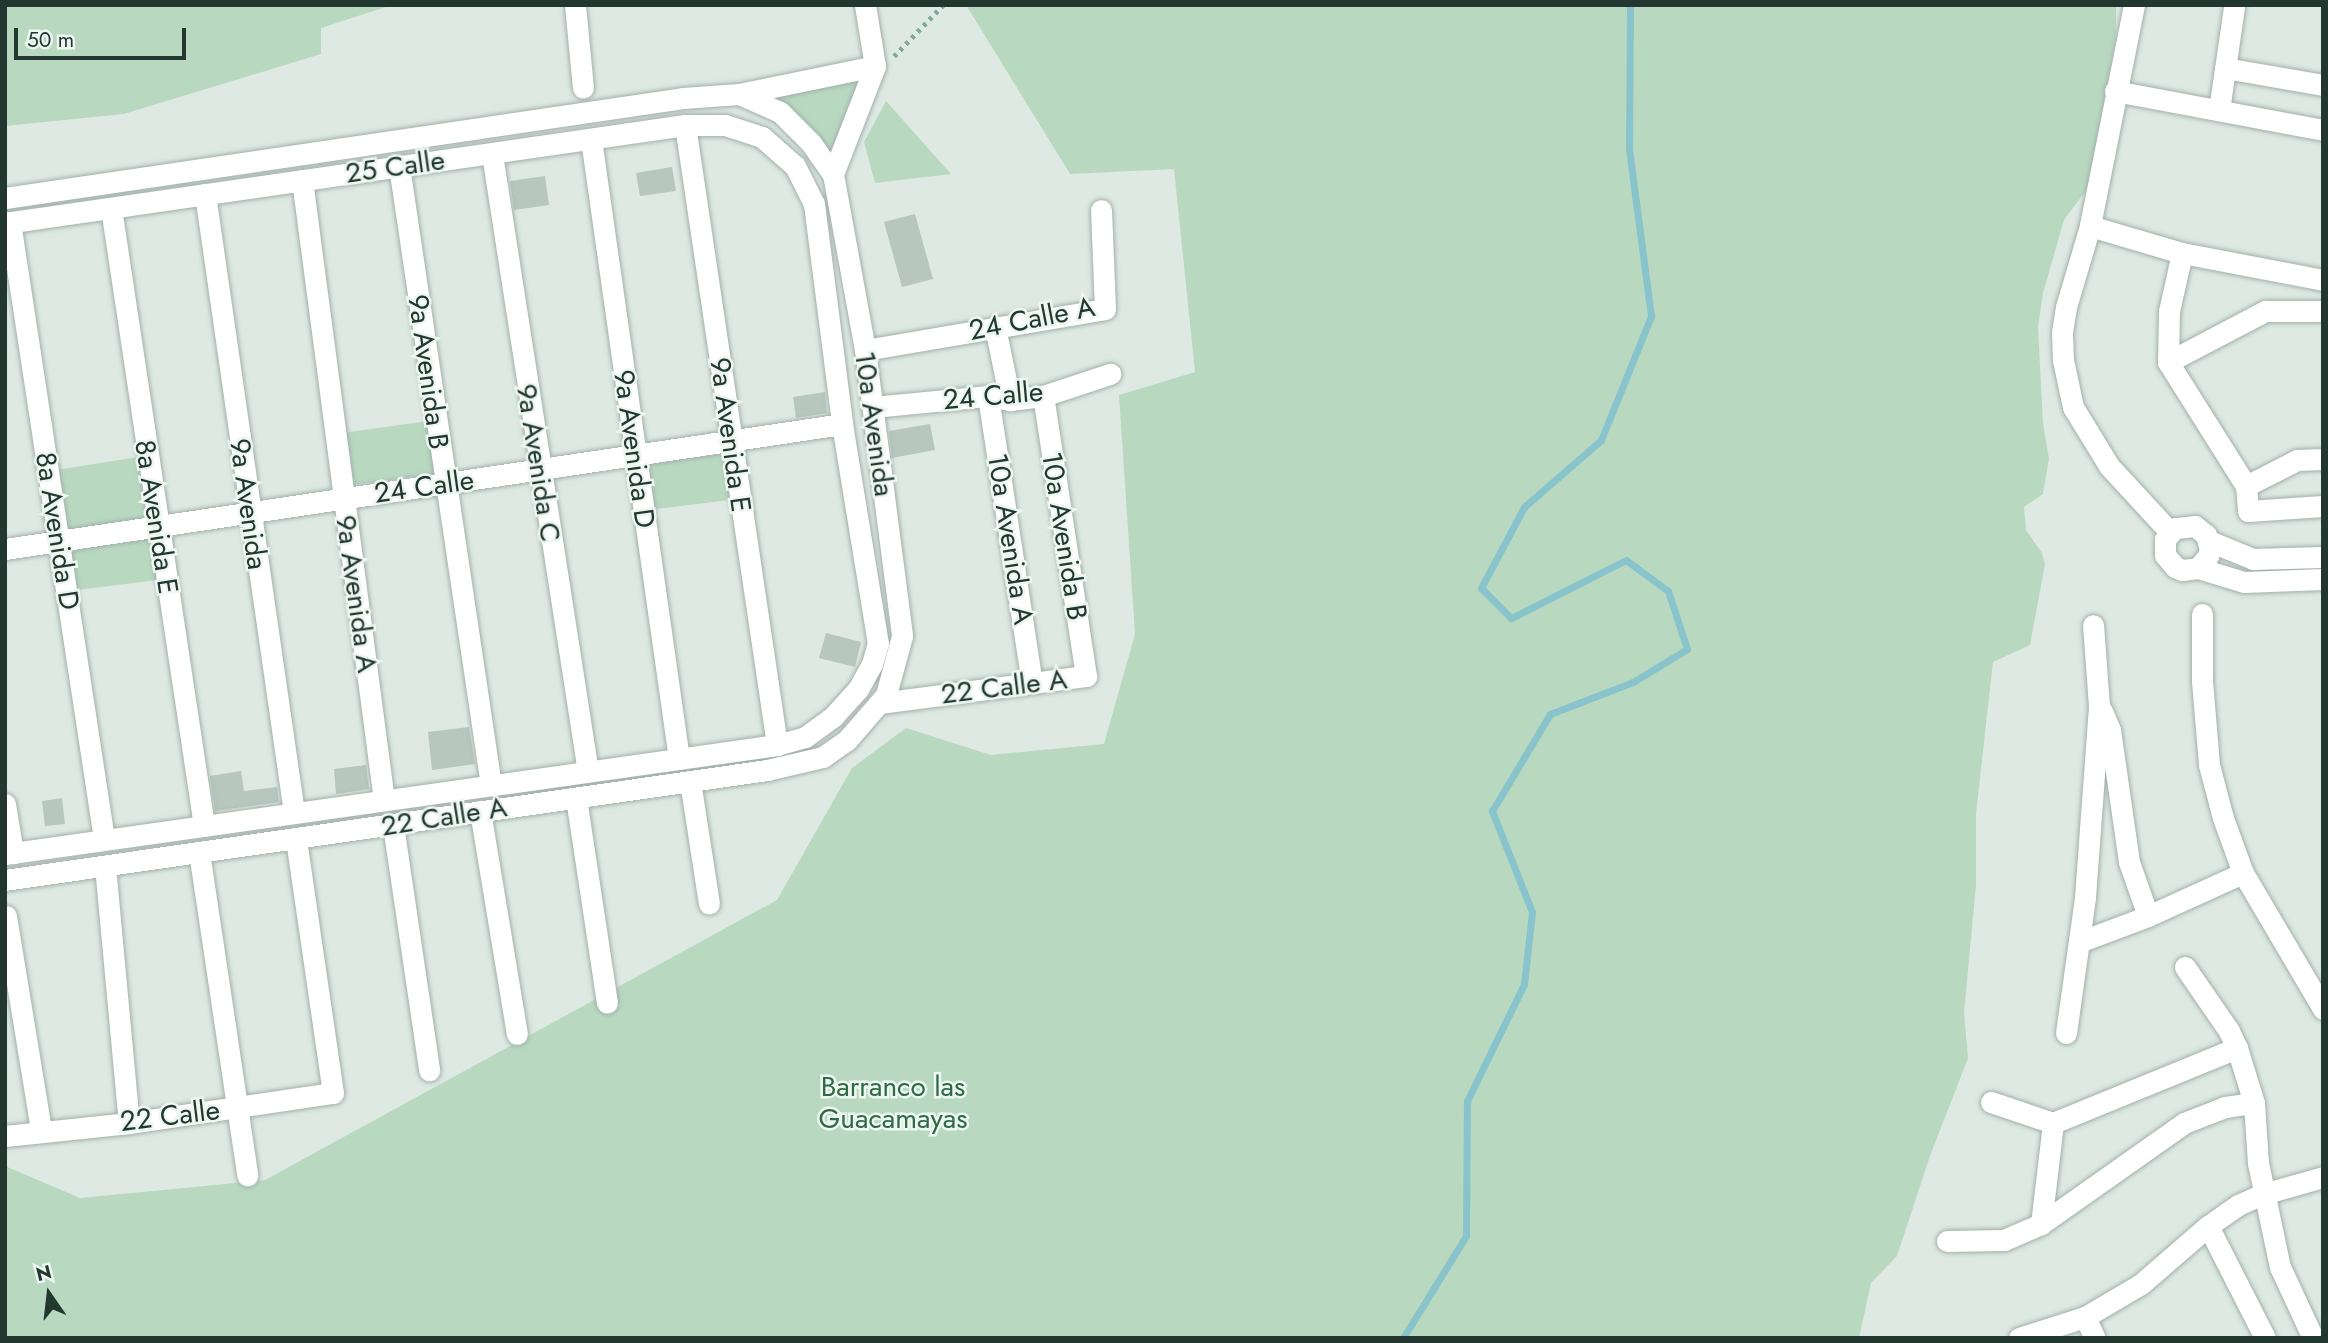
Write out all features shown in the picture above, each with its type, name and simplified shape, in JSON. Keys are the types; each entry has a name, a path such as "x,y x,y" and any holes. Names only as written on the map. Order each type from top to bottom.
{"street":[{"path":"575,5 583,88"},
{"path":"833,174 875,66 865,5"},
{"path":"2134,5 2090,226 2066,307 2062,333 2073,407 2109,466 2170,532"},
{"path":"2220,110 2234,7"},
{"name":"25 Calle","path":"5,198 683,98 739,94 875,66"},
{"path":"2225,68 2323,85"},
{"path":"2115,91 2323,130"},
{"name":"25 Calle","path":"739,94 780,113 801,133"},
{"path":"552,118 556,145"},
{"name":"25 Calle","path":"8,223 685,125 724,125 762,137 779,150"},
{"name":"9a Avenida E","path":"685,125 777,745"},
{"name":"10a Avenida","path":"801,133 833,174 865,350 902,636 899,658 886,695 873,710"},
{"name":"9a Avenida D","path":"591,139 679,759"},
{"name":"10a Avenida","path":"779,150 795,166 814,204 842,424 878,643 872,664 858,690 834,716"},
{"name":"9a Avenida C","path":"492,154 538,470 588,772"},
{"name":"9a Avenida B","path":"399,166 491,785"},
{"name":"9a Avenida A","path":"302,180 384,800"},
{"name":"9a Avenida","path":"205,194 294,812"},
{"name":"8a Avenida E","path":"111,208 204,826"},
{"name":"24 Calle A","path":"865,350 1106,308 1101,210"},
{"name":"8a Avenida D","path":"8,223 104,839"},
{"path":"2090,226 2182,253 2323,280"},
{"path":"2182,253 2169,311 2168,362 2246,486 2248,511 2323,506"},
{"path":"2168,362 2265,311 2323,311"},
{"path":"995,327 1010,400"},
{"name":"24 Calle","path":"873,407 988,396 1010,400 1043,396 1110,374"},
{"name":"10a Avenida A","path":"988,396 1032,683"},
{"name":"10a Avenida B","path":"1043,396 1086,676"},
{"name":"24 Calle","path":"5,549 842,424"},
{"path":"2246,486 2297,460 2323,458"},
{"path":"2323,557 2253,559 2209,541 2195,526 2182,526 2170,532 2164,547 2169,562 2182,570 2198,568 2244,582 2323,579"},
{"path":"2198,568 2208,556 2209,541"},
{"path":"2202,614 2202,681 2209,765 2243,873 2323,1009"},
{"path":"2066,1033 2079,942 2099,706 2093,625"},
{"name":"22 Calle A","path":"5,880 767,770 823,757 847,740 873,710 1086,676"},
{"path":"2099,706 2110,730 2129,862 2148,916"},
{"name":"22 Calle A","path":"9,853 777,745 806,737 834,716"},
{"path":"806,737 823,757"},
{"path":"690,781 709,904"},
{"path":"576,798 607,1003"},
{"path":"5,804 9,853"},
{"path":"480,811 517,1034"},
{"path":"393,825 429,1070"},
{"name":"22 Calle","path":"5,1136 237,1108 333,1093 296,840"},
{"path":"199,852 247,1175"},
{"path":"105,866 129,1122"},
{"path":"2079,942 2148,916 2243,873"},
{"path":"6,916 41,1130"},
{"path":"2185,967 2230,1031 2237,1048 2254,1103 2263,1194 2280,1267 2313,1338"},
{"path":"1991,1102 2053,1123 2237,1048"},
{"path":"1947,1241 2004,1240 2041,1224 2184,1123 2225,1107 2254,1103"},
{"path":"2041,1224 2053,1123"},
{"path":"2019,1338 2045,1335 2085,1317 2141,1284 2208,1226 2238,1205 2263,1194 2323,1177"},
{"path":"2208,1226 2264,1338"},
{"path":"2085,1317 2095,1338"}],"path":[{"path":"875,66 897,54 943,5"}],"green space":[{"path":"5,5 392,5 321,28 321,54 124,114 5,126"},
{"name":"Barranco las Guacamayas","path":"966,5 2116,5 2116,38 2099,128 2102,169 2064,220 2043,293 2038,327 2043,423 2049,459 2043,494 2024,507 2026,530 2042,553 2045,564 2030,645 1993,662 1976,814 1976,885 1964,1013 1968,1058 1930,1156 1897,1256 1871,1283 1859,1338 5,1338 5,1166 80,1198 265,1180 777,900 852,768 906,728 991,755 1104,744 1135,634 1119,395 1195,372 1174,169 1070,174"},
{"path":"864,77 829,156 767,97"},
{"path":"886,101 951,174 875,183 864,142"},
{"path":"428,421 437,474 350,485 342,433"},
{"path":"723,438 738,499 648,510 638,453"},
{"path":"138,457 158,580 69,591 50,471"}],"building":[{"path":"672,167 676,191 640,196 636,173"},
{"path":"545,176 549,205 514,210 510,181"},
{"path":"915,214 933,279 902,287 884,222"},
{"path":"825,392 827,413 796,418 793,397"},
{"path":"930,424 935,450 892,458 889,431"},
{"path":"826,633 861,642 855,667 819,658"},
{"path":"469,727 475,764 432,770 428,732"},
{"path":"366,765 369,789 336,794 334,769"},
{"path":"241,771 244,791 277,787 279,802 215,811 210,776"},
{"path":"62,798 65,824 45,826 42,801"}],"waterway":[{"path":"1403,1338 1466,1236 1467,1101 1524,984 1532,912 1492,811 1550,714 1633,682 1687,649 1668,591 1626,560 1511,618 1481,588 1524,507 1601,440 1651,316 1629,150 1630,5"}]}
